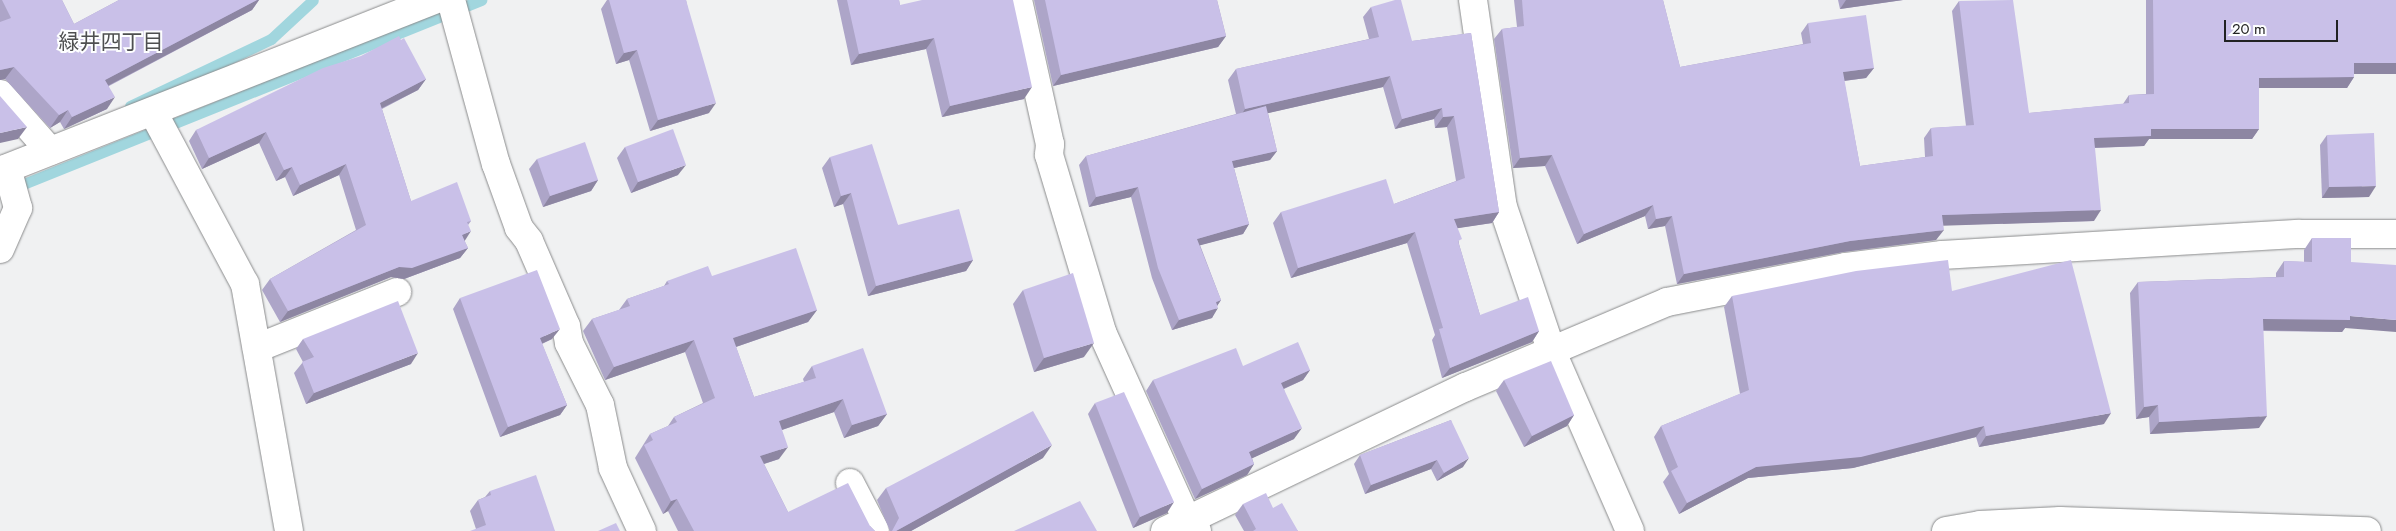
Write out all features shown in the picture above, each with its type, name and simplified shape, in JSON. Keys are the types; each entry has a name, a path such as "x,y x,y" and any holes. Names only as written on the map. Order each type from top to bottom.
{"street":[{"path":"0,249 18,208 3,169 435,0"},
{"path":"451,0 496,164 515,219 530,240 566,326 568,343 600,405 613,468 642,531"},
{"path":"1018,0 1050,144 1049,155 1102,332 1183,527 1466,387 1667,302 1846,267 1942,255 2299,234 2396,234"},
{"path":"1474,0 1503,207 1551,350 1630,531"},
{"path":"0,94 50,151"},
{"path":"152,112 245,284 289,531"},
{"path":"257,348 397,292"},
{"path":"850,483 875,531"},
{"path":"1946,531 1980,525 2060,521 2367,531"}],"building":[{"path":"2,0 62,0 74,24 119,0 257,0 105,80 115,97 72,117 68,110 59,115 14,67 0,70 0,22 11,18"},
{"path":"609,0 686,0 716,103 658,120 637,50 624,53"},
{"path":"847,0 899,0 900,5 922,0 1013,0 1032,87 950,106 934,38 859,54"},
{"path":"1045,0 1217,0 1226,36 1061,75"},
{"path":"1401,0 1412,41 1471,33 1499,212 1454,219 1462,239 1458,241 1480,315 1528,297 1539,331 1450,368 1439,329 1443,328 1415,232 1298,268 1281,212 1386,179 1394,204 1465,178 1454,116 1443,117 1442,108 1402,119 1390,76 1245,109 1236,69 1379,37 1371,7"},
{"path":"1522,0 1663,0 1680,67 1811,43 1808,23 1866,15 1874,68 1843,72 1860,166 1933,156 1931,128 1974,125 1959,1 2013,0 2029,113 2129,103 2129,95 2154,94 2153,0 2396,0 2396,63 2354,63 2354,77 2259,78 2259,129 2151,129 2151,136 2094,138 2101,210 1942,215 1944,230 1850,241 1684,274 1672,216 1656,219 1653,205 1584,234 1552,155 1520,158 1502,29 1524,26"},
{"path":"399,36 401,40 404,38 426,79 380,103 411,201 457,182 471,221 467,222 471,231 462,235 468,248 412,268 399,267 288,311 270,279 366,225 346,164 300,185 292,167 284,170 266,132 209,158 196,130 323,68 361,56"},
{"path":"0,96 27,127 0,133"},
{"path":"1266,106 1277,151 1232,161 1249,224 1197,239 1221,300 1216,302 1218,308 1179,320 1158,268 1138,187 1096,197 1086,156"},
{"path":"673,129 686,165 638,182 625,147"},
{"path":"2374,133 2376,186 2329,187 2327,135"},
{"path":"585,142 598,180 550,196 537,159"},
{"path":"872,144 898,225 959,209 973,260 876,286 851,193 841,196 830,157"},
{"path":"2312,238 2351,238 2351,262 2396,265 2396,320 2350,316 2350,320 2263,319 2267,416 2159,422 2158,405 2144,407 2138,282 2284,277 2284,261 2312,262"},
{"path":"796,248 817,310 733,338 754,397 816,378 812,366 863,348 887,414 852,425 843,399 779,421 788,447 760,456 788,512 848,483 870,526 875,531 694,531 677,499 671,501 644,445 653,440 650,434 677,422 674,417 715,398 694,340 614,367 592,319 630,306 627,299 669,284 667,281 708,266 712,276"},
{"path":"1948,260 1952,291 2071,260 2111,413 1986,436 1984,426 1861,457 1756,467 1687,503 1671,471 1678,467 1661,426 1749,390 1732,296 1856,271"},
{"path":"537,270 560,329 540,338 567,405 508,427 460,298"},
{"path":"1073,273 1094,343 1044,358 1023,290"},
{"path":"398,301 418,353 314,393 302,362 314,357 303,339"},
{"path":"1298,342 1310,370 1281,383 1302,428 1249,452 1254,464 1202,489 1153,380 1236,348 1243,366"},
{"path":"1551,361 1574,415 1532,436 1504,380"},
{"path":"1124,392 1174,502 1140,517 1095,403"},
{"path":"1033,411 1052,445 896,531 892,531 899,518 886,488"},
{"path":"1451,420 1469,458 1444,473 1437,460 1371,485 1360,455"},
{"path":"536,475 555,531 470,531 486,525 478,500 491,495 490,491"},
{"path":"1266,493 1273,508 1282,503 1298,531 1253,531 1256,529 1243,504"},
{"path":"1080,501 1097,531 1014,531"},
{"path":"616,523 620,531 598,531"}],"waterway":[{"path":"130,106 271,39 313,0"},
{"path":"11,189 481,0"}],"district":[{"name":"緑井四丁目","path":"111,42"}]}
